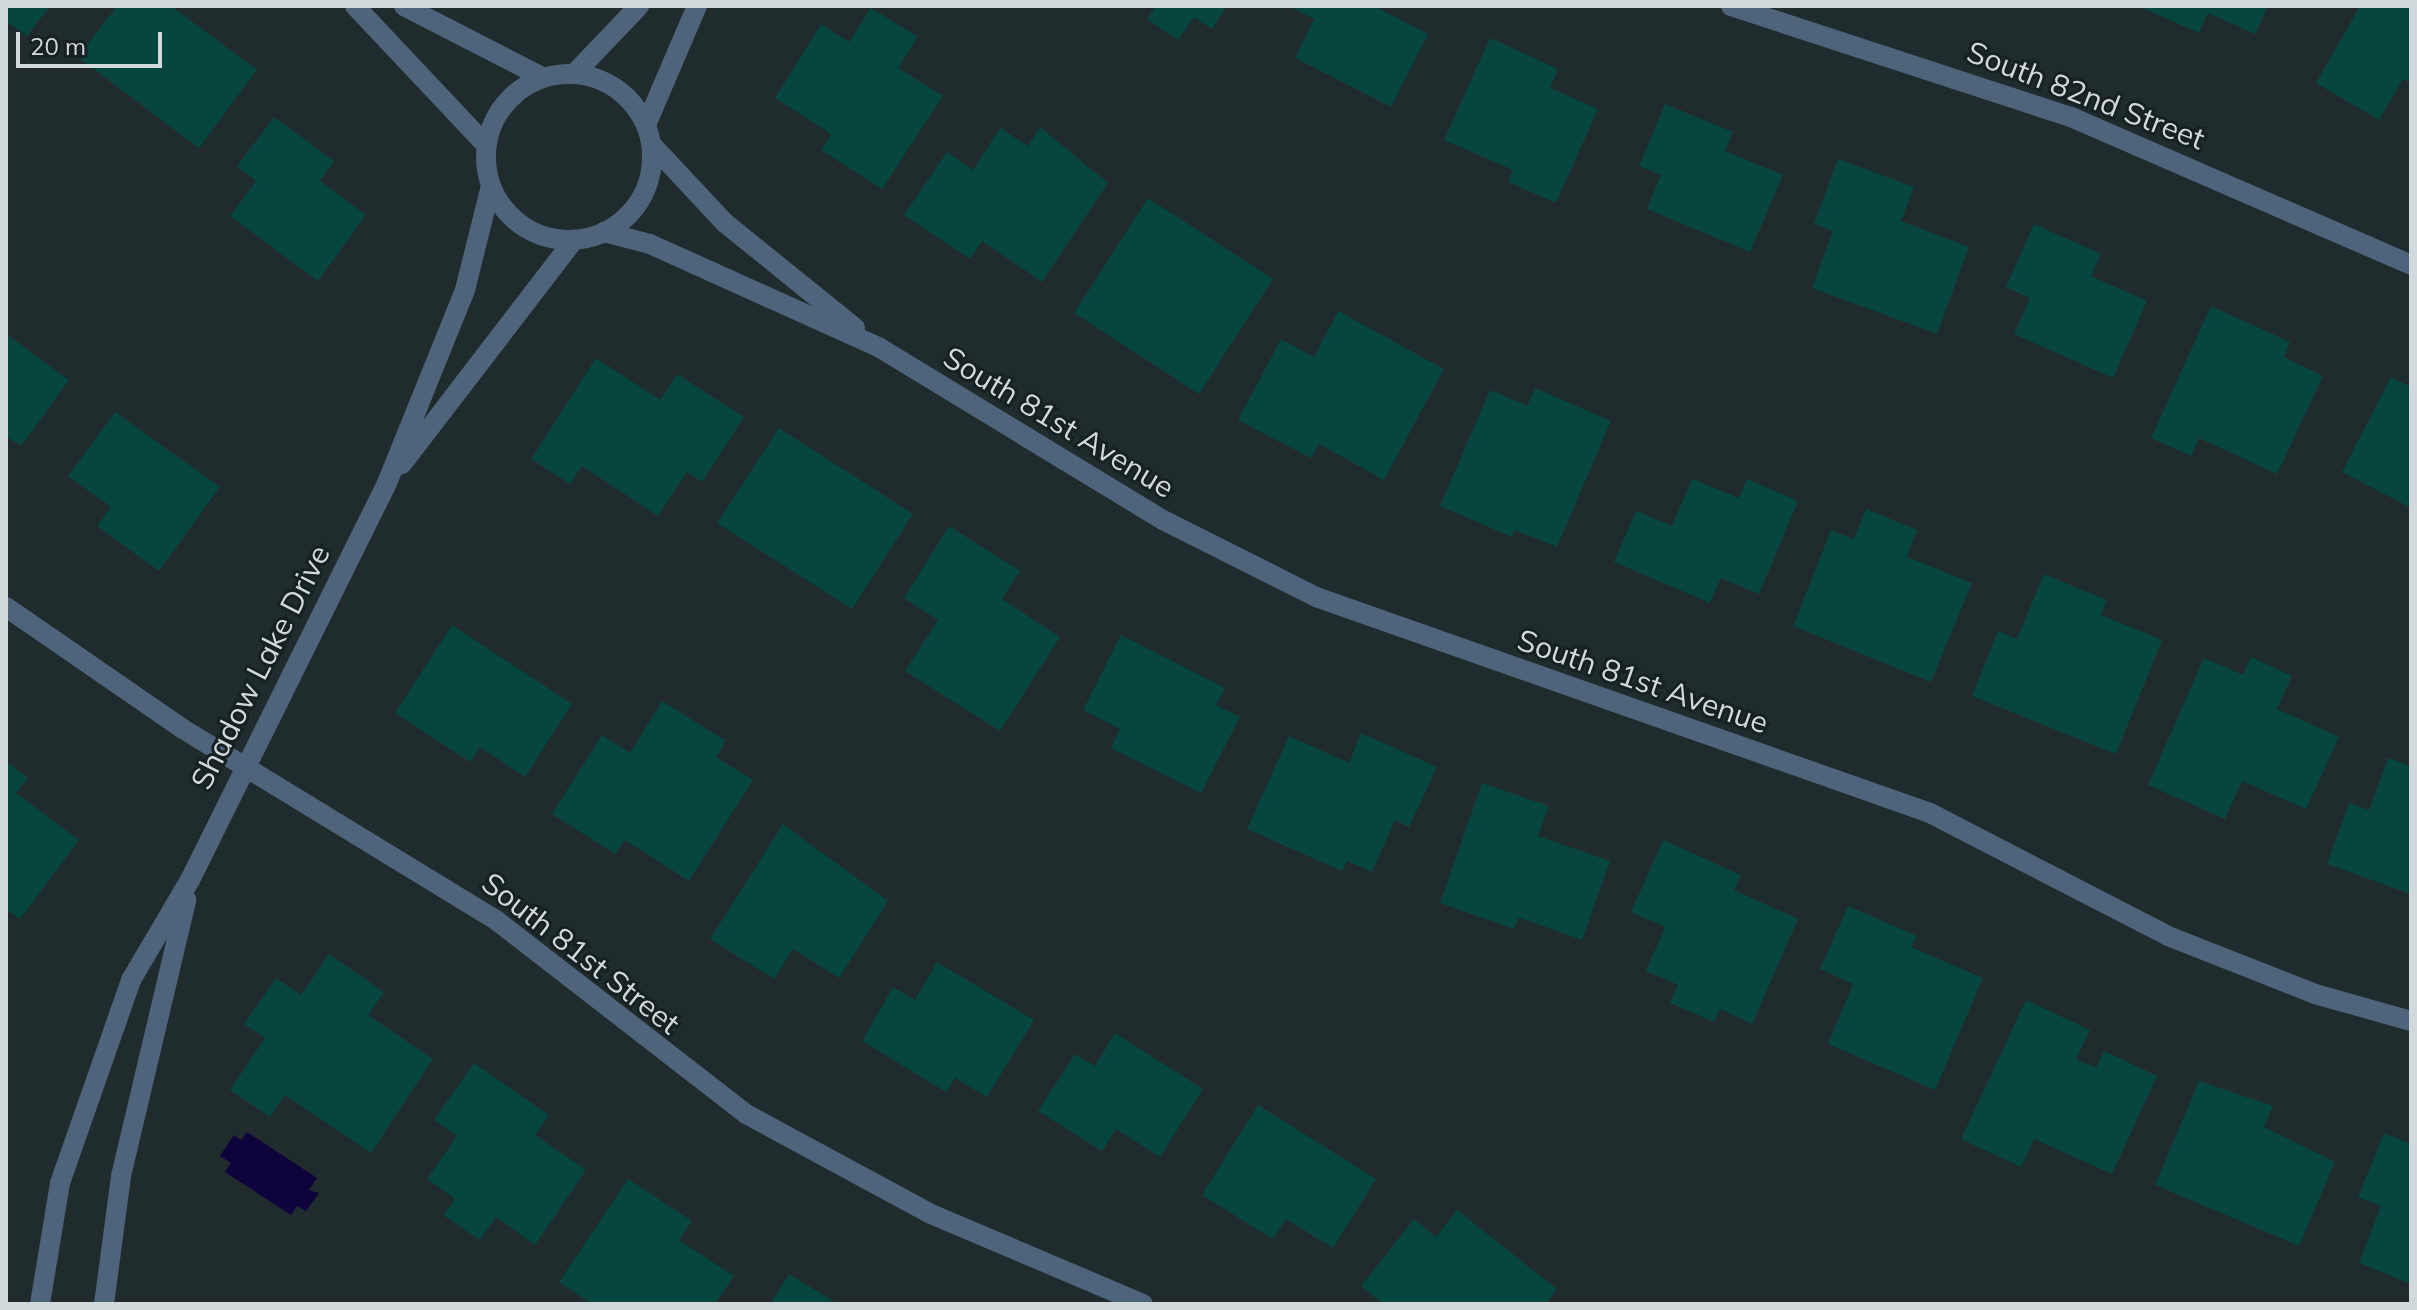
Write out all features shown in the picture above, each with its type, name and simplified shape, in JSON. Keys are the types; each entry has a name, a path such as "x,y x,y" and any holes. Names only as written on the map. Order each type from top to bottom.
{"street":[{"path":"355,6 486,145"},
{"path":"404,6 542,77"},
{"path":"575,73 639,6"},
{"path":"649,135 617,90 575,73 542,77 496,116 486,145 491,186 523,227 574,240 604,232 642,196 649,135 697,6"},
{"name":"South 82nd Street","path":"1731,6 2071,117 2411,265"},
{"name":"South 81st Avenue","path":"649,135 725,223 880,348"},
{"name":"Shadow Lake Drive","path":"40,1304 60,1183 87,1094 131,980 190,880 242,765 387,483 465,290 491,186"},
{"name":"South 81st Avenue","path":"604,232 650,244 880,348 1165,521 1316,597 1930,813 2168,936 2315,994 2411,1021"},
{"name":"Shadow Lake Drive","path":"387,483 574,240"},
{"name":"South 81st Street","path":"6,607 242,765 496,920 701,1083 792,1141 931,1214 1143,1304"},
{"name":"Shadow Lake Drive","path":"104,1304 121,1176 190,880"}],"shaded area":[{"path":"247,1132 317,1178 309,1190 319,1193 306,1211 297,1206 291,1215 225,1172 231,1163 220,1156 234,1135 241,1140"}],"building":[{"path":"6,6 50,6 27,36 6,21"},
{"path":"117,6 171,6 257,70 199,148 78,57"},
{"path":"1156,6 1227,6 1212,29 1194,17 1178,40 1147,19"},
{"path":"1289,6 1374,6 1428,34 1391,107 1295,58 1314,19"},
{"path":"2138,6 2268,6 2255,34 2208,13 2199,33"},
{"path":"2360,6 2411,6 2411,83 2403,79 2379,120 2316,83"},
{"path":"871,8 918,37 898,68 943,96 882,189 821,150 831,134 775,98 821,24 849,42"},
{"path":"1490,38 1558,69 1550,88 1598,109 1556,203 1508,182 1513,170 1444,140"},
{"path":"1665,104 1733,132 1725,151 1783,175 1750,252 1647,209 1661,175 1639,166"},
{"path":"274,117 334,161 320,181 366,215 318,281 230,216 256,181 237,166"},
{"path":"1040,127 1108,183 1042,282 982,241 970,259 904,215 947,152 973,170 1000,128 1028,146"},
{"path":"1838,159 1914,187 1901,221 1969,247 1937,334 1812,288 1833,231 1814,224"},
{"path":"1148,198 1273,279 1199,394 1074,313"},
{"path":"2034,224 2101,254 2091,276 2147,301 2113,378 2014,334 2030,298 2006,287"},
{"path":"2211,306 2290,342 2284,357 2323,376 2277,474 2199,438 2191,456 2151,438"},
{"path":"1338,311 1444,369 1384,480 1319,444 1311,458 1238,420 1281,339 1314,357"},
{"path":"6,334 69,380 21,446 6,436"},
{"path":"596,358 660,400 677,374 744,417 702,482 687,472 658,516 582,466 570,484 531,459"},
{"path":"2391,377 2411,387 2411,508 2342,472"},
{"path":"1535,388 1611,421 1557,547 1515,530 1512,537 1440,506 1490,390 1527,406"},
{"path":"115,412 220,487 159,571 97,526 111,507 68,476"},
{"path":"779,428 913,514 852,609 717,523"},
{"path":"1692,479 1739,498 1747,479 1798,501 1759,594 1721,578 1710,603 1614,562 1636,511 1672,526"},
{"path":"1866,509 1917,530 1907,557 1972,583 1931,682 1793,626 1831,530 1854,539"},
{"path":"949,526 1020,571 1002,599 1060,637 1000,731 905,671 938,620 904,598"},
{"path":"2044,574 2107,600 2101,615 2162,640 2116,754 1972,696 1998,631 2017,639"},
{"path":"452,625 572,704 525,777 480,747 470,762 395,713"},
{"path":"1121,635 1225,688 1216,705 1240,717 1201,793 1111,748 1120,729 1083,710"},
{"path":"2251,657 2292,676 2277,709 2339,737 2306,809 2242,781 2225,819 2148,785 2204,658 2243,675"},
{"path":"662,701 726,741 716,757 753,780 689,881 625,840 615,854 552,814 602,735 630,753"},
{"path":"1361,733 1437,767 1409,827 1395,820 1372,872 1347,861 1342,871 1247,829 1289,736 1349,763"},
{"path":"2388,758 2411,766 2411,894 2327,864 2349,803 2369,810"},
{"path":"6,761 28,778 16,793 79,840 20,919 6,909"},
{"path":"1482,783 1549,806 1538,836 1610,861 1582,940 1518,917 1514,929 1440,903"},
{"path":"783,824 888,901 839,978 793,949 774,979 710,939"},
{"path":"1663,840 1741,875 1734,890 1798,919 1752,1024 1720,1009 1714,1022 1670,1003 1678,985 1646,971 1665,927 1631,912"},
{"path":"1848,906 1917,936 1911,947 1983,978 1935,1090 1828,1044 1853,984 1820,969"},
{"path":"329,954 384,992 368,1015 433,1059 371,1153 285,1095 270,1117 230,1090 265,1038 244,1024 276,978 301,995"},
{"path":"937,962 1034,1020 987,1097 955,1078 946,1092 862,1041 893,987 915,1000"},
{"path":"2026,1000 2090,1030 2076,1059 2096,1068 2104,1051 2157,1076 2112,1174 2034,1139 2021,1167 1961,1139"},
{"path":"1115,1033 1203,1089 1160,1157 1116,1129 1102,1151 1038,1111 1075,1054 1095,1066"},
{"path":"474,1063 549,1115 535,1135 586,1170 535,1245 496,1217 480,1240 443,1215 455,1199 427,1179 457,1136 434,1120"},
{"path":"2199,1081 2273,1106 2264,1127 2335,1162 2299,1246 2155,1185"},
{"path":"1258,1105 1376,1179 1333,1248 1286,1219 1273,1239 1202,1195"},
{"path":"2384,1133 2411,1144 2411,1284 2359,1263 2381,1206 2358,1197"},
{"path":"628,1179 692,1221 679,1240 734,1276 715,1304 592,1304 559,1282"},
{"path":"1457,1210 1557,1289 1546,1304 1383,1304 1361,1286 1414,1219 1436,1237"},
{"path":"789,1274 838,1304 770,1304"}]}
